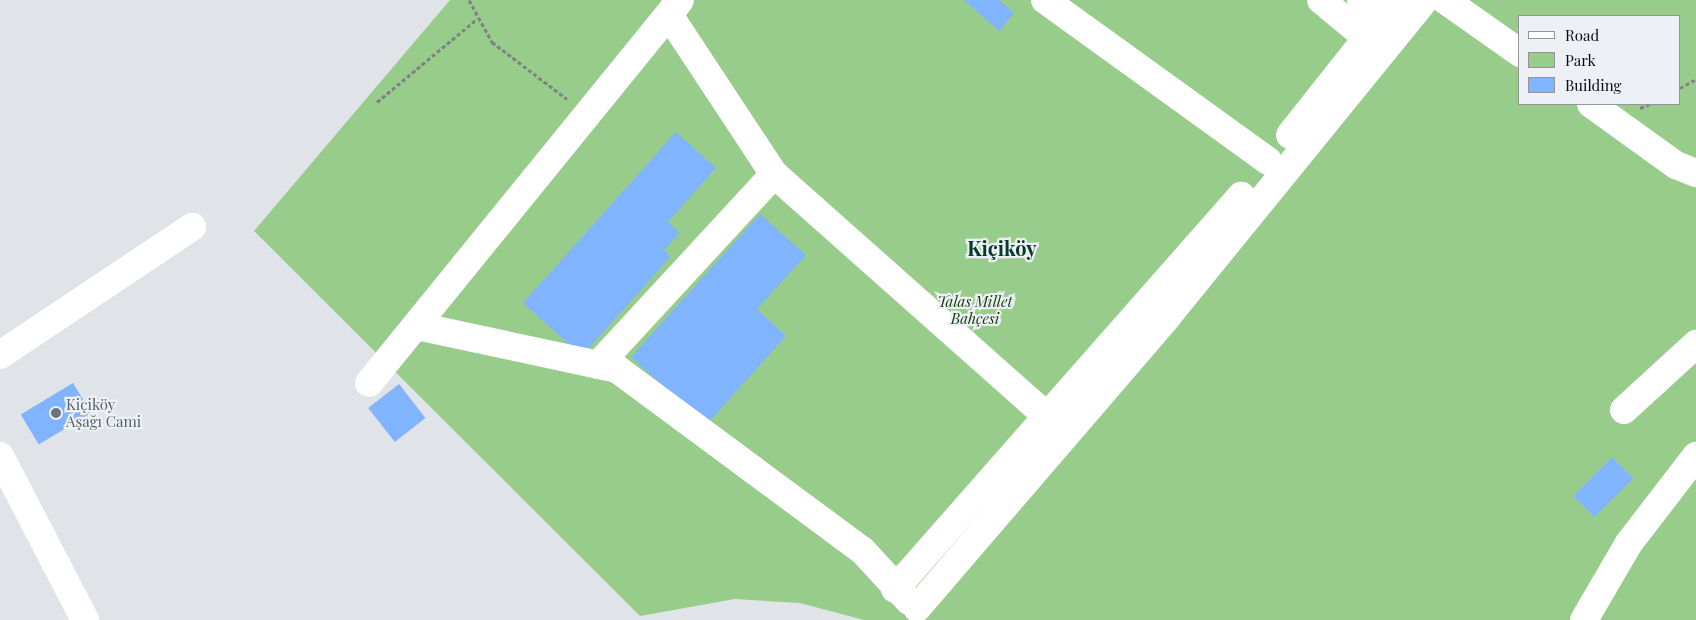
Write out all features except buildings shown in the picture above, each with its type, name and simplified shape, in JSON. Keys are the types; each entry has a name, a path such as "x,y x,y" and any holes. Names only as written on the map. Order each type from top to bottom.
{"street":[{"path":"1045,0 1268,161"},
{"path":"1321,0 1382,19"},
{"path":"1361,0 1382,19"},
{"path":"417,326 617,370 862,550 895,588 922,614 1168,317 1425,0"},
{"path":"1445,0 1518,52"},
{"path":"369,383 590,116 674,7 774,174 1047,416"},
{"path":"895,588 1268,161 1382,19"},
{"path":"1591,105 1676,165 1696,173"},
{"path":"598,365 774,174"},
{"path":"0,355 192,227"},
{"path":"1624,410 1696,344"},
{"path":"0,456 85,620"},
{"path":"1584,620 1629,544 1696,456"}],"path":[{"path":"469,0 477,18 504,53 590,116"},
{"path":"377,102 477,18"},
{"path":"1681,87 1696,79"}],"green space":[{"name":"Talas Millet Bahçesi","path":"450,0 1696,0 1696,620 864,620 800,603 735,599 640,616 254,231"}],"place":[{"name":"Kiçiköy Aşağı Cami","path":"56,413"}],"district":[{"name":"Kiçiköy","path":"1002,247"}]}
